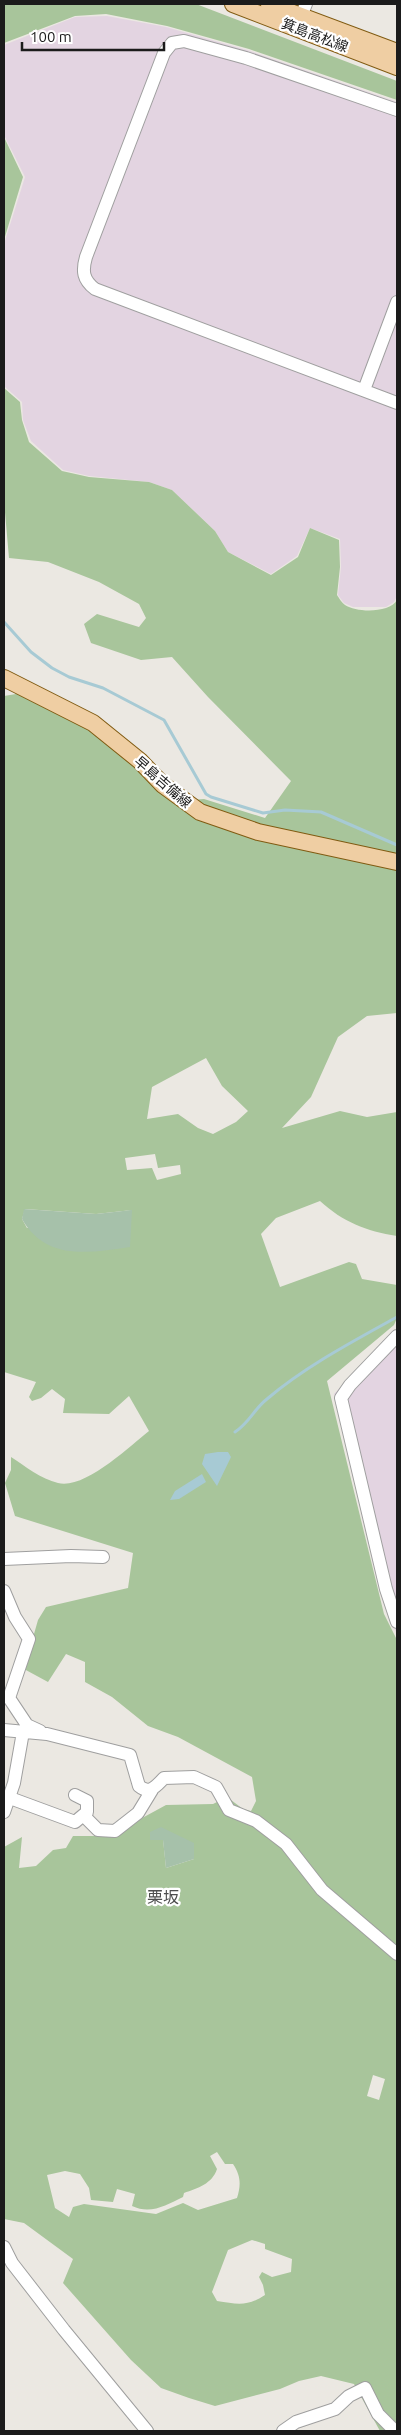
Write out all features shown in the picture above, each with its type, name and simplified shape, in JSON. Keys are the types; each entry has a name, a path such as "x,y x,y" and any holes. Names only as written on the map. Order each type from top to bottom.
{"main road":[{"name":"箕島高松線","path":"233,4 301,16 397,67"},
{"name":"箕島高松線","path":"268,4 397,52"},
{"name":"早島吉備線","path":"4,678 93,724 140,761 163,785 200,812 258,832 397,862"}],"street":[{"path":"397,110 246,58 184,41 172,43 164,53 84,264 85,278 96,289 397,403"},
{"path":"364,390 397,302"},
{"path":"397,1336 350,1385 341,1398 387,1593 397,1622"},
{"path":"4,1559 72,1556 103,1558"},
{"path":"4,1591 15,1617 29,1639 9,1698 28,1725 47,1734"},
{"path":"4,1730 47,1734 130,1754 139,1786 142,1789 152,1790"},
{"path":"4,1812 10,1798 23,1732"},
{"path":"84,1816 98,1830 115,1831 138,1813 152,1790 164,1778 194,1777 216,1787 229,1810 256,1821 286,1844 322,1890 397,1954"},
{"path":"10,1798 75,1822 88,1812 87,1801 75,1795"},
{"path":"4,2247 12,2263 58,2323 147,2431"},
{"path":"284,2431 296,2422 335,2409 349,2396 365,2388 378,2414 395,2431"}],"shaded area":[{"path":"107,16 166,27 250,51 397,102 397,596 394,602 386,607 353,607 344,603 338,595 341,567 340,539 310,528 297,556 271,574 228,552 215,531 172,490 149,482 89,476 63,470 31,441 23,420 22,402 4,386 4,244 25,177 4,135 4,45 75,17"},
{"path":"397,1328 397,1634 387,1613 334,1394"}],"green space":[{"path":"4,4 196,4 397,81 397,100 249,49 167,26 106,14 75,16 4,43"},
{"path":"4,137 23,177 4,240"},
{"path":"4,388 20,402 22,420 29,442 62,471 89,477 149,482 172,490 215,531 228,552 271,575 298,557 310,528 339,540 340,567 337,595 344,604 350,608 373,610 388,607 397,600 397,1013 367,1016 338,1037 311,1097 282,1128 340,1111 367,1117 397,1112 397,1236 365,1228 346,1220 320,1201 276,1218 261,1234 280,1287 349,1262 356,1264 362,1279 397,1285 397,1318 394,1325 327,1381 384,1614 397,1640 397,2431 380,2431 354,2384 321,2376 215,2406 161,2388 131,2360 63,2283 73,2259 24,2223 4,2219 4,1847 22,1837 19,1868 36,1866 53,1850 66,1848 73,1836 115,1836 166,1805 213,1804 227,1797 243,1809 251,1811 256,1801 252,1777 178,1737 148,1726 112,1697 85,1682 85,1662 66,1654 48,1682 24,1669 38,1620 46,1607 128,1588 133,1553 15,1516 5,1483 11,1470 11,1457 45,1479 58,1483 69,1483 80,1480 106,1466 149,1431 129,1396 109,1414 63,1413 65,1399 52,1389 41,1398 32,1401 29,1397 36,1382 4,1372 4,696 22,693 92,730 177,801 204,799 265,818 291,781 208,697 172,657 141,660 91,643 84,624 97,614 139,627 146,618 139,604 99,582 48,562 9,558 4,501","holes":["206,1058 222,1086 248,1111 236,1122 213,1134 198,1128 178,1114 147,1119 152,1087","155,1154 158,1168 180,1165 181,1174 157,1180 152,1168 127,1170 125,1158","25,1209 96,1214 132,1210 27,1228 22,1219","163,1839 194,1859 166,1868","373,2075 385,2079 379,2100 367,2096","217,2152 225,2164 233,2164 238,2173 240,2185 237,2198 198,2210 183,2203 156,2214 84,2204 73,2207 69,2217 55,2208 47,2175 65,2171 80,2174 89,2188 91,2200 113,2202 117,2189 135,2194 132,2206 146,2210 158,2208 183,2197 184,2193 208,2182 217,2169 210,2156","252,2240 265,2244 265,2249 292,2259 291,2272 272,2277 262,2272 259,2277 265,2295 259,2299 236,2304 217,2301 212,2292 228,2250"]},
{"path":"24,1209 96,1214 132,1210 130,1247 84,1252 56,1248 43,1242 32,1233 22,1219"},
{"path":"161,1827 194,1843 194,1859 166,1868 163,1840 150,1840 150,1832"}],"water":[{"path":"228,1452 231,1457 217,1486 202,1464 205,1454"},
{"path":"202,1474 206,1482 179,1499 170,1500 175,1491"}],"waterway":[{"path":"4,622 31,652 52,668 69,677 103,688 164,720 206,794 211,797 263,813 285,810 321,812 397,845"},
{"path":"235,1432 263,1403 297,1376 397,1317"}],"district":[{"name":"栗坂","path":"163,1897"}]}
